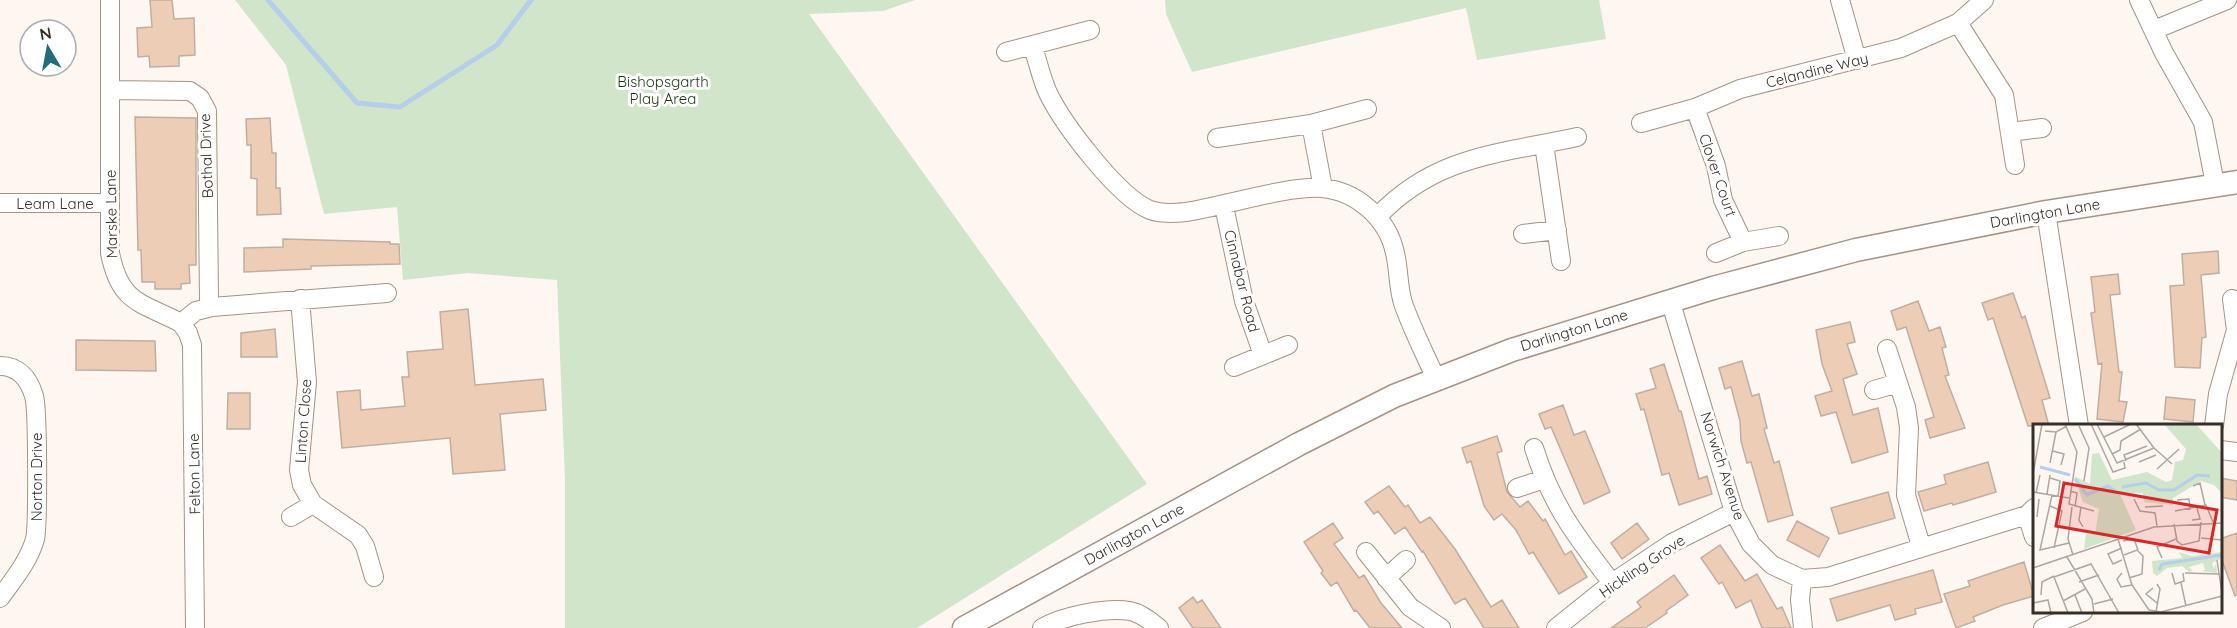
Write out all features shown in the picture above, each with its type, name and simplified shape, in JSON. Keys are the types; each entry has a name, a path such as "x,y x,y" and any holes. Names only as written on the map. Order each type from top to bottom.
{"street":[{"name":"Marske Lane","path":"110,0 110,253 117,281 136,303 181,323"},
{"path":"1840,0 1857,60"},
{"name":"Celandine Way","path":"1641,123 1695,108 1740,89 1901,48 1958,23 1984,0"},
{"path":"2139,0 2203,122 2226,183"},
{"path":"2154,30 2227,0"},
{"path":"1958,23 2004,95 2016,165"},
{"path":"1006,52 1090,30"},
{"path":"1032,45 1047,91 1058,111 1117,187 1135,202 1151,210 1169,214 1224,206 1298,190 1323,188 1363,203 1378,216 1389,234 1395,253 1403,302 1436,379"},
{"name":"Bothal Drive","path":"110,90 190,91 200,98 207,111 209,299 212,307"},
{"name":"Clover Court","path":"1695,108 1716,166 1723,200 1743,242"},
{"path":"1217,138 1311,124 1367,109"},
{"path":"1311,124 1323,188"},
{"path":"2010,132 2042,128"},
{"path":"1378,216 1394,198 1445,167 1473,158 1577,137"},
{"path":"1544,144 1561,261"},
{"name":"Darlington Lane","path":"964,628 1299,444 1394,396 1512,350 1670,300 1863,248 2046,212 2226,183"},
{"name":"Leam Lane","path":"0,203 110,203"},
{"name":"Cinnabar Road","path":"1224,206 1244,301 1263,355"},
{"path":"2046,212 2079,424"},
{"path":"1524,234 1557,230"},
{"path":"1716,253 1743,242 1779,236"},
{"path":"181,323 196,312 212,307 387,293"},
{"name":"Linton Close","path":"300,299 307,382 299,470 302,485 313,504"},
{"path":"2214,424 2218,394 2236,330 2232,299"},
{"name":"Norwich Avenue","path":"1670,300 1734,512 1751,544 1772,565 1802,579"},
{"name":"Felton Lane","path":"181,323 192,345 195,628"},
{"path":"1234,367 1288,345"},
{"path":"1887,349 1909,428 1906,495 1921,546"},
{"name":"Norton Drive","path":"0,366 10,366 26,377 35,398 36,516 36,536 30,553 0,598"},
{"path":"1874,390 1898,383"},
{"path":"1534,448 1544,479 1567,524 1612,583"},
{"path":"2222,450 2237,452"},
{"path":"1517,488 1544,479"},
{"path":"291,517 313,504 358,535 365,546 374,577"},
{"name":"Hickling Grove","path":"1556,628 1612,583 1672,543 1734,512"},
{"path":"1803,628 1800,600 1802,579 1828,577 2031,512 2033,529"},
{"path":"1366,552 1410,607 1441,628"},
{"path":"1386,578 1406,560"},
{"path":"1042,628 1053,621 1091,613 1131,611 1159,628"},
{"path":"2043,628 2061,615"}],"green space":[{"name":"Bishopsgarth Play Area","path":"235,0 915,0 883,11 809,14 1147,484 917,628 565,628 565,480 557,280 468,273 403,280 397,207 324,214 286,65"},
{"path":"1165,0 1599,0 1606,39 1477,60 1466,8 1192,72 1166,14"}],"building":[{"path":"150,0 172,0 174,19 194,18 195,55 179,56 179,66 150,67 149,56 138,57 137,28 152,27"},
{"path":"135,117 196,118 196,265 189,265 190,283 181,284 181,289 155,289 155,282 142,282 141,250 138,250"},
{"path":"270,118 272,153 276,153 276,188 280,188 281,214 257,215 257,179 251,178 251,145 247,145 246,119"},
{"path":"283,239 390,242 390,244 399,244 400,264 311,266 311,269 244,272 244,248 283,247"},
{"path":"2218,251 2219,273 2201,275 2206,337 2202,338 2200,368 2175,367 2170,286 2184,285 2182,254"},
{"path":"2118,274 2120,294 2110,295 2119,372 2122,372 2119,401 2127,402 2123,422 2097,419 2102,363 2098,364 2091,313 2095,312 2091,277"},
{"path":"2013,293 2022,318 2025,316 2050,398 2042,400 2048,424 2028,426 1993,318 1988,320 1982,303"},
{"path":"1918,301 1929,331 1940,327 1946,347 1942,348 1949,375 1945,376 1965,428 1930,438 1925,420 1934,417 1906,327 1897,330 1891,311"},
{"path":"468,309 475,385 543,379 546,410 500,414 505,470 453,474 450,438 342,448 337,392 360,390 361,410 405,406 402,377 409,377 407,352 443,349 440,312"},
{"path":"1850,322 1855,342 1847,344 1857,374 1843,379 1853,415 1878,408 1888,452 1852,463 1836,412 1821,416 1815,396 1832,391 1822,364 1816,330"},
{"path":"275,329 277,357 241,357 241,333"},
{"path":"76,340 155,341 156,371 76,370"},
{"path":"1742,361 1752,396 1759,394 1767,428 1764,429 1774,463 1779,461 1793,515 1768,522 1751,462 1747,463 1741,441 1740,421 1731,387 1725,389 1719,368"},
{"path":"1664,364 1679,411 1681,411 1699,479 1707,476 1712,494 1679,505 1669,473 1662,475 1644,409 1641,410 1636,394 1656,388 1650,369"},
{"path":"228,393 250,393 250,429 227,429"},
{"path":"2166,397 2195,400 2193,422 2164,419"},
{"path":"1563,405 1574,435 1585,431 1610,492 1584,504 1551,427 1545,429 1539,414"},
{"path":"1497,436 1502,451 1497,453 1507,492 1520,507 1528,501 1543,521 1545,519 1565,555 1571,551 1587,577 1559,594 1533,552 1529,554 1516,530 1502,514 1494,520 1484,506 1471,461 1467,463 1462,448"},
{"path":"1988,462 1996,492 1924,511 1918,492 1946,484 1944,475"},
{"path":"2222,478 2237,481 2237,500 2222,497"},
{"path":"1389,486 1405,507 1408,505 1420,523 1430,517 1455,549 1491,607 1502,600 1519,628 1484,628 1465,598 1455,604 1423,551 1405,527 1395,534 1378,511 1374,514 1365,502"},
{"path":"1888,492 1895,518 1839,534 1831,508"},
{"path":"1797,521 1829,538 1819,557 1787,540"},
{"path":"1333,523 1343,538 1334,544 1359,578 1364,575 1381,603 1402,628 1370,628 1356,610 1354,611 1337,582 1331,586 1321,573 1323,571 1304,542"},
{"path":"1637,523 1649,539 1622,559 1611,543"},
{"path":"2237,533 2237,595 2235,596 2222,560 2222,538"},
{"path":"1720,545 1745,581 1757,574 1777,609 1782,607 1791,628 1762,628 1751,600 1736,608 1722,582 1719,584 1701,558"},
{"path":"2024,562 2033,596 1973,617 1975,621 1956,628 1944,594 1970,586 1968,581"},
{"path":"1933,570 1942,602 1915,609 1916,614 1895,620 1890,605 1837,621 1830,599"},
{"path":"1674,575 1688,595 1666,611 1667,613 1645,628 1611,628 1641,607 1637,602"},
{"path":"1193,597 1197,603 1202,600 1221,628 1193,628 1179,608"}],"waterway":[{"path":"268,0 357,103 400,107 497,45 531,0"}]}
